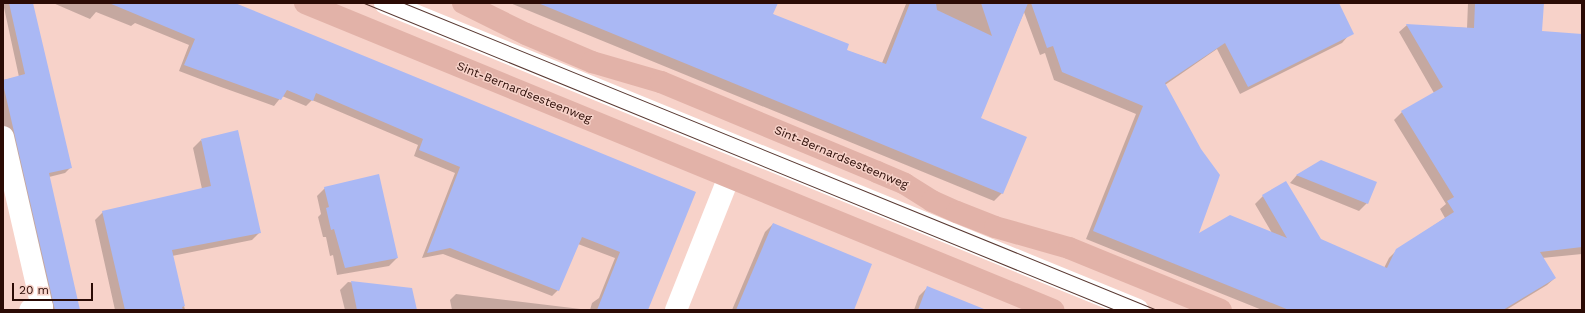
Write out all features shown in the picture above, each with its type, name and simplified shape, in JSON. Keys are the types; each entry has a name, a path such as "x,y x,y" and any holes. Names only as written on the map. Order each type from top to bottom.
{"main road":[{"name":"Sint-Bernardsesteenweg","path":"305,3 1053,310"},
{"name":"Sint-Bernardsesteenweg","path":"463,3 526,34 592,62 661,82 877,172 905,184 932,201 995,228 1069,248 1220,310"}],"street":[{"path":"384,3 1138,310"},
{"path":"3,137 42,307 30,310"},
{"path":"676,310 729,176"}],"building":[{"path":"9,3 33,3 72,168 49,173 80,310 55,310 3,84 3,80 25,74"},
{"path":"109,3 235,3 696,192 648,310 597,310 620,252 582,237 559,291 450,248 427,253 460,167 419,150 423,139 316,93 313,101 287,90 281,100 184,65 195,39"},
{"path":"538,3 778,3 773,14 849,44 847,50 886,64 910,3 936,3 937,10 992,36 981,3 1028,3 981,118 1027,137 1003,194"},
{"path":"1031,3 1339,3 1354,34 1248,87 1225,43 1165,83 1201,149 1220,175 1199,233 1230,215 1287,238 1262,195 1286,181 1321,239 1387,268 1396,249 1454,212 1447,201 1454,197 1401,111 1443,87 1406,24 1474,28 1475,3 1544,3 1542,31 1582,34 1582,247 1540,252 1556,278 1503,310 1289,310 1093,231 1143,106 1062,72 1053,46 1047,48"},
{"path":"238,130 261,233 172,250 185,306 182,307 183,310 125,310 102,211 211,186 201,139"},
{"path":"1321,160 1377,182 1368,204 1296,175"},
{"path":"379,174 398,258 345,268 334,229 331,230 326,208 329,207 324,187"},
{"path":"773,223 872,264 854,310 736,310"},
{"path":"351,281 412,288 417,310 357,310"},
{"path":"927,286 984,309 984,310 918,310"}],"tram line":[{"path":"364,3 1115,310"},
{"path":"404,3 1157,310"}]}
